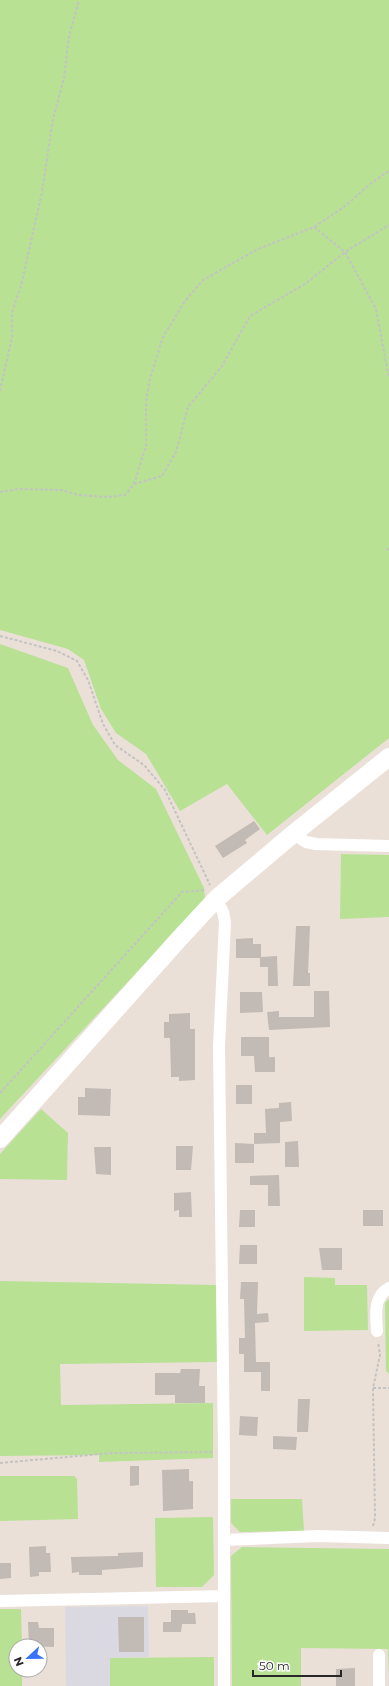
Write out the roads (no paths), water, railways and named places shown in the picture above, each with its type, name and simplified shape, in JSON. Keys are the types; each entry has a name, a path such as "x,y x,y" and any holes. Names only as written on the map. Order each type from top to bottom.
{"street":[{"path":"0,1139 178,939 212,894 293,834 389,757"},
{"path":"293,834 306,842 316,844 389,846"},
{"path":"212,894 223,912 225,922 219,1047 224,1452 224,1686"},
{"path":"376,1331 378,1301 382,1293 389,1288"},
{"path":"224,1540 318,1536 389,1538"},
{"path":"0,1600 224,1596"},
{"path":"379,1655 379,1686"}]}
